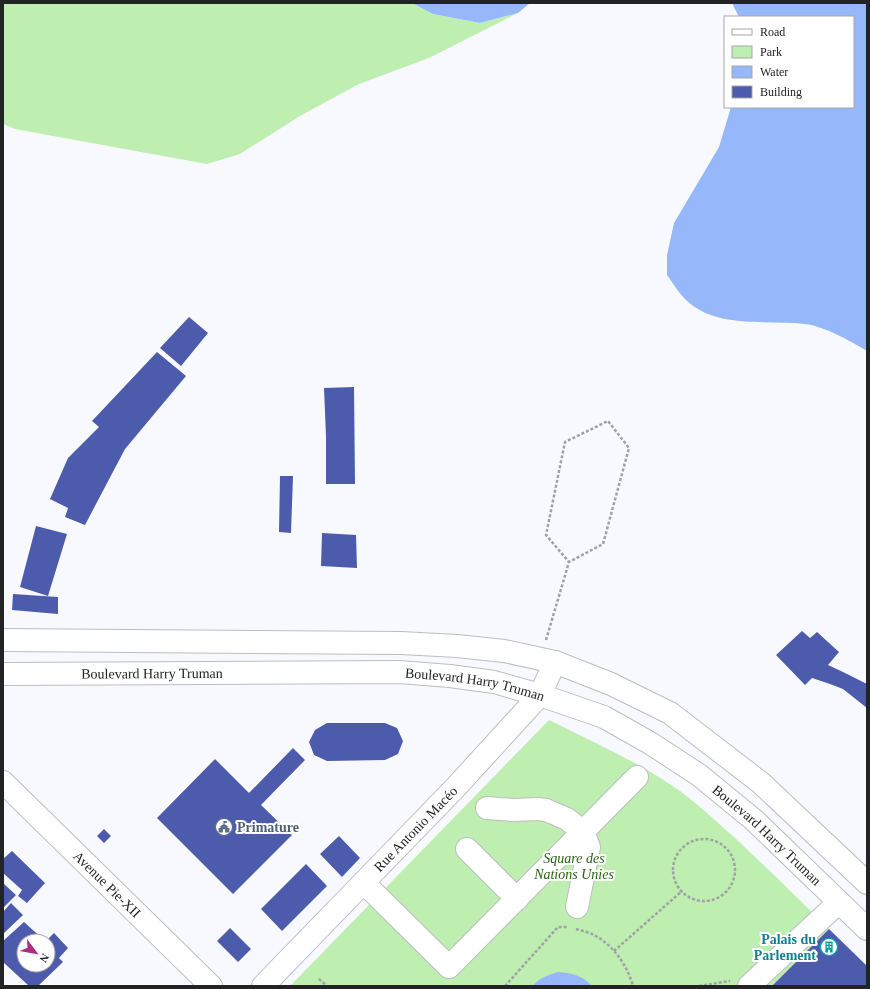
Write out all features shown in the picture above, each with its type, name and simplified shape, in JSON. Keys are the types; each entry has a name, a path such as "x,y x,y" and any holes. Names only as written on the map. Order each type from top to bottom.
{"main road":[{"path":"3,640 401,643 457,646 504,651 548,661 611,684 670,713 761,783 867,884"},
{"name":"Rue Antonio Macéo","path":"263,986 455,788 540,695 548,661"},
{"name":"Boulevard Harry Truman","path":"3,674 399,672 450,676 494,682 540,695 604,717 650,743 699,776 754,820 867,929"},
{"path":"364,882 449,967 637,777"},
{"name":"Avenue Pie-XII","path":"3,782 211,986"},
{"path":"487,808 546,810 567,819 583,832 589,847 576,907"},
{"path":"468,849 517,898"},
{"path":"749,986 839,902"}],"path":[{"path":"608,421 629,448 604,544 569,562 546,535 565,442 608,421"},
{"path":"548,661 569,562"},
{"path":"704,839 714,840 723,846 731,855 735,863 734,878 727,891 717,898 706,901 690,898 682,891 674,876 674,864 678,854 688,844 704,839"},
{"path":"614,951 682,891"},
{"path":"505,986 558,926 571,927 594,935 614,951 624,964 632,986"},
{"path":"319,979 327,986"}],"green space":[{"path":"3,3 412,3 433,14 480,23 518,13 429,58 359,84 300,116 240,154 207,164 15,129 3,124"},
{"name":"Square des Nations Unies","path":"549,720 599,744 648,771 680,791 735,838 829,929 772,986 290,986"}],"water":[{"path":"412,3 530,3 518,13 480,23 433,14"},
{"path":"732,3 867,3 867,351 837,334 812,325 742,321 711,315 697,309 685,299 667,275 667,255 674,223 719,147 731,108 854,108 854,16 738,16"},
{"path":"558,972 576,975 584,979 592,986 533,986 541,979"}],"building":[{"path":"189,317 208,333 181,366 160,348"},
{"path":"157,352 186,376 125,449 85,525 65,517 68,508 50,499 68,458 99,427 92,421"},
{"path":"354,387 355,484 326,484 324,388"},
{"path":"280,476 293,476 291,533 279,532"},
{"path":"36,526 67,534 48,596 20,587"},
{"path":"322,533 356,535 357,568 321,566"},
{"path":"13,594 58,597 58,614 12,610"},
{"path":"802,631 810,638 817,632 839,652 828,665 867,684 867,708 843,689 830,684 812,678 805,685 776,655"},
{"path":"327,723 385,723 397,728 403,741 398,754 385,760 327,761 314,755 309,742 315,730"},
{"name":"Primature","path":"293,748 305,760 261,805 292,835 233,894 157,818 215,759 249,793"},
{"path":"104,829 111,836 104,843 97,836"},
{"path":"339,836 360,858 342,877 320,854"},
{"path":"12,851 45,883 27,903 18,896 22,890 3,873 3,859"},
{"path":"306,864 327,886 282,931 261,909"},
{"path":"3,883 16,895 3,908"},
{"path":"11,903 23,915 3,934 3,912"},
{"path":"24,922 36,933 16,933 16,973 52,973 38,986 29,986 3,962 3,941"},
{"path":"230,928 251,949 238,962 217,941"},
{"name":"Palais du Parlement","path":"829,929 867,966 867,986 772,986"},
{"path":"56,935 68,948 59,958 63,962 56,969"}],"place":[{"name":"Primature","path":"224,827"},
{"name":"Palais du Parlement","path":"829,947"}]}
